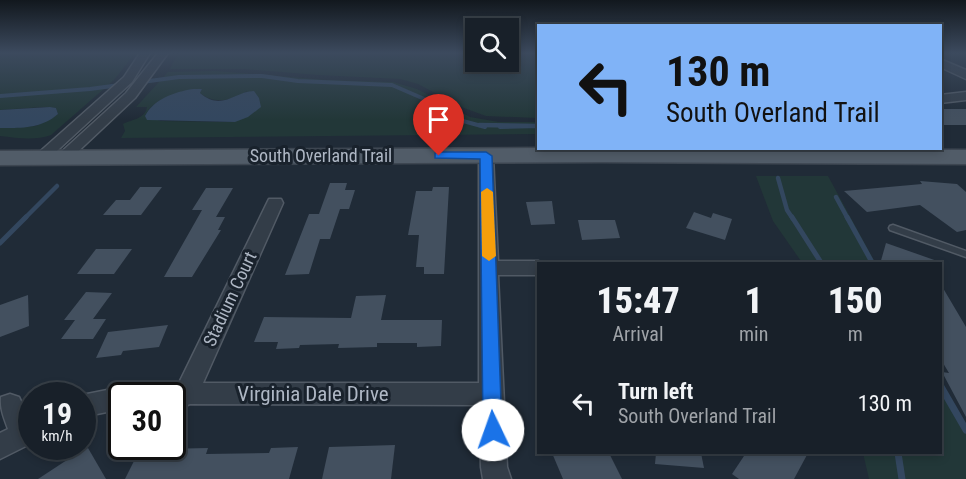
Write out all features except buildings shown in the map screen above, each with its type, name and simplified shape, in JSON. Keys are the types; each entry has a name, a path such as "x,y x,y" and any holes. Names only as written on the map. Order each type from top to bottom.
{"main road":[{"name":"South Overland Trail","path":"0,158 756,155 966,157"}],"street":[{"path":"53,157 136,80 138,75"},
{"path":"53,157 141,75"},
{"path":"942,99 966,96"},
{"path":"486,156 491,394 494,467 497,479"},
{"name":"Stadium Court","path":"186,393 274,203"},
{"path":"489,268 537,268"},
{"name":"Virginia Dale Drive","path":"186,395 491,394"},
{"path":"10,405 18,417"},
{"path":"0,447 18,436"}],"lane":[{"path":"893,228 966,254"}],"green space":[{"path":"0,75 118,75 51,135 39,138 0,136 0,128 36,126 58,114 56,108 0,110"},
{"path":"165,75 270,75 393,82 417,89 470,117 499,122 537,122 537,134 121,138 125,131 123,124 144,114 147,107 136,107","holes":["202,89 200,93 206,97 224,100 247,91 235,122 161,121 145,116 156,103 170,96"]},
{"path":"325,75 537,75 537,118 486,116 464,108 418,84 400,79"},
{"path":"756,176 828,176 875,262 802,262 773,221"},
{"path":"942,386 966,431 966,479 869,479 863,454 942,454"}],"water":[{"path":"202,89 200,93 215,101 254,91 261,107 248,117 235,122 147,120 145,116 159,101 172,94"},
{"path":"56,108 58,114 45,123 30,127 0,128 0,110"}],"waterway":[{"path":"0,96 90,89 179,77 262,76 298,81 392,85 422,98 463,121 485,127"},
{"path":"479,125 537,126"},
{"path":"500,127 537,126"},
{"path":"778,178 787,210 793,219"},
{"path":"0,243 57,186"},
{"path":"836,197 848,219"},
{"path":"792,217 821,262"},
{"path":"847,217 872,262"},
{"path":"942,388 966,430"},
{"path":"898,454 902,479"}],"slow traffic":[{"path":"487,192 489,256"}],"route":[{"path":"439,156 486,156 493,430"}]}
